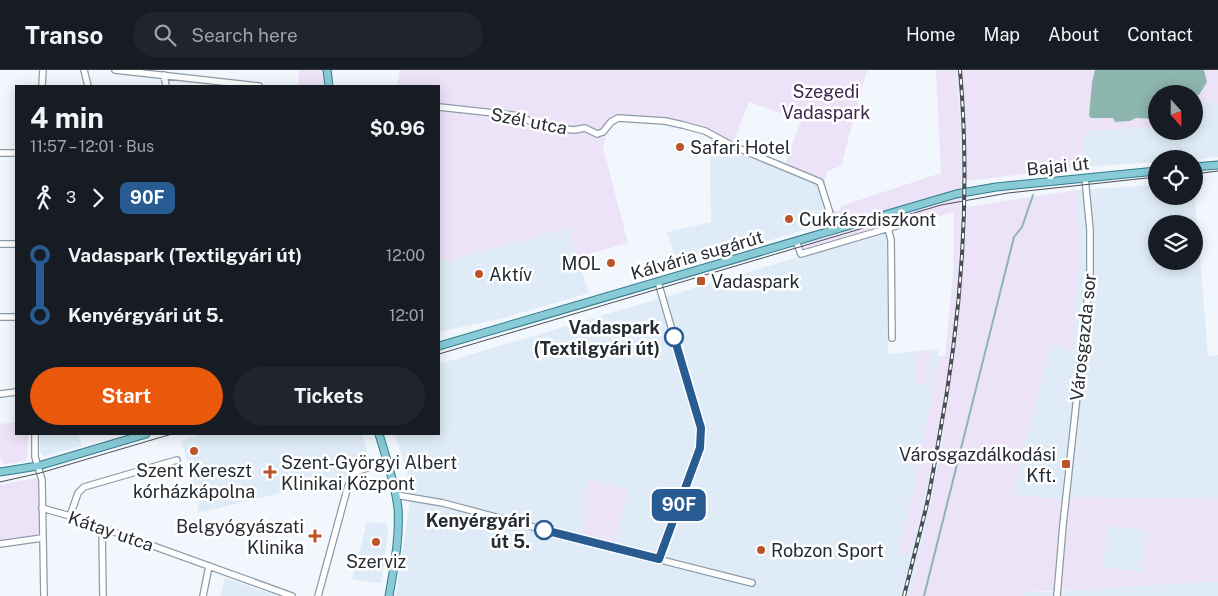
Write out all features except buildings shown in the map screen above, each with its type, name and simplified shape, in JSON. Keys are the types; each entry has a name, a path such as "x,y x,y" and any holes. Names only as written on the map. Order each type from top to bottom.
{"main road":[{"path":"327,70 329,85"},
{"path":"1203,166 1218,165"},
{"name":"Bajai út","path":"964,193 996,187 1148,172"},
{"name":"Kálvária sugárút","path":"440,346 964,193"},
{"path":"0,472 38,466 143,435"},
{"path":"379,435 396,495 398,534 388,596"}],"street":[{"path":"42,85 43,70"},
{"path":"84,70 88,85"},
{"path":"115,70 250,85"},
{"path":"164,75 166,85"},
{"name":"Szél utca","path":"440,107 512,115 522,117 539,126 574,130 585,128 597,134 603,132 613,120 623,118 665,121 701,130 731,145 820,182 836,229"},
{"path":"0,153 15,153"},
{"name":"Városgazda sor","path":"1058,596 1066,496 1090,276 1090,230 1085,178"},
{"path":"796,241 801,254 916,220"},
{"path":"888,228 891,240 892,338"},
{"path":"0,244 15,244"},
{"path":"658,282 701,436 700,448 659,559"},
{"path":"0,317 15,317"},
{"path":"0,394 15,392"},
{"path":"35,435 35,457 42,480 44,596"},
{"path":"70,516 78,493 84,487 178,460"},
{"path":"318,596 348,486 354,472 388,462"},
{"path":"396,495 443,502 752,583"},
{"name":"Kátay utca","path":"42,508 70,516 292,596"},
{"path":"102,528 103,596"},
{"path":"0,544 42,538"},
{"path":"202,596 209,566"}],"shaded area":[{"path":"956,70 962,70 967,207 962,282 953,366 939,454 923,543 910,596 395,596 412,490 395,435 440,435 440,364 886,231 889,292 888,352 890,354 939,349 928,421 915,486 925,494 942,411 958,272 961,204 959,100"},
{"path":"1095,70 1204,70 1207,82 1203,88 1203,85 1148,85 1148,119 1136,118 1130,121 1115,122 1113,118 1091,118 1089,116"},
{"path":"1203,101 1218,104 1218,157 1203,158 1203,150 1148,150 1148,163 1082,167 1081,155 1087,131 1148,127 1148,140 1203,140"},
{"path":"710,136 735,143 825,181 824,188 835,221 678,267 667,232 711,222"},
{"path":"1148,186 1148,205 1196,205 1197,215 1148,215 1148,270 1201,270 1208,356 1218,355 1218,499 1075,497 1061,500 1013,494 1050,344 1072,351 1080,243 1076,190"},
{"path":"569,228 589,293 504,318 440,332 440,263"},
{"path":"40,435 78,435 82,446 44,456 40,451"},
{"name":"Szent-Györgyi Albert Klinikai Központ","path":"201,435 362,435 370,462 352,467 346,477 202,512 197,511 199,502 181,441"},
{"path":"367,522 387,523 388,534 381,583 352,580"},
{"path":"1107,526 1146,530 1142,572 1103,568"},
{"path":"225,578 277,596 221,596"},
{"path":"1218,582 1218,596 1023,596 1023,592"}],"green space":[{"path":"299,70 333,70 333,85 298,85"},
{"name":"Szegedi Vadaspark","path":"400,70 867,70 841,166 827,171 825,181 785,165 801,120 749,102 733,143 705,129 664,119 612,115 603,147 628,243 577,257 568,228 440,263 440,85 397,85"},
{"path":"936,70 956,70 961,155 960,241 953,326 942,411 928,483 910,555 898,554 930,406 938,356 945,356 953,275 954,212 804,252 802,244 839,233 831,209 839,211 841,206 941,173"},
{"path":"962,70 1095,70 1092,82 1090,117 1113,118 1121,122 1136,118 1148,118 1148,127 1087,131 1081,155 1082,167 966,181"},
{"path":"1204,70 1218,70 1218,104 1203,101 1203,88 1207,82"},
{"path":"1076,190 1080,243 1073,351 1050,344 1013,494 1061,500 1075,497 1218,499 1218,582 1023,592 1023,596 910,596 931,500 948,403 964,256 967,207","holes":["1107,526 1146,530 1141,572 1103,568"]},
{"path":"929,352 931,383 916,384 914,353"},
{"path":"15,422 15,435 28,435 27,459 25,461 4,464 0,456 0,424"},
{"path":"41,477 42,538 0,544 0,485"},
{"path":"587,478 629,490 614,542 584,534"}],"waterway":[{"path":"924,596 1014,237 1022,227 1033,195"}],"tram line":[{"path":"1203,173 1218,171"},
{"path":"440,354 941,205 1008,193 1148,178"},
{"path":"0,482 40,473 169,435"}],"railway":[{"path":"904,596 931,484 953,352 962,258 964,211 963,117 960,70"}],"bus line":[{"name":"90F","path":"544,530 659,559 700,448 701,440 701,428 674,337"}],"place":[{"name":"Safari Hotel","path":"680,147"},
{"name":"Cukrászdiszkont","path":"789,219"},
{"name":"MOL","path":"611,263"},
{"name":"Aktív","path":"479,274"},
{"name":"Vadaspark","path":"701,281"},
{"name":"Vadaspark (Textilgyári út)","path":"674,337"},
{"name":"Szent Kereszt kórházkápolna","path":"194,451"},
{"name":"Városgazdálkodási Kft.","path":"1066,464"},
{"name":"Szent-Györgyi Albert Klinikai Központ","path":"270,472"},
{"name":"Kenyérgyári út 5.","path":"544,530"},
{"name":"Belgyógyászati Klinika","path":"315,536"},
{"name":"Szerviz","path":"376,542"},
{"name":"Robzon Sport","path":"761,550"}]}
